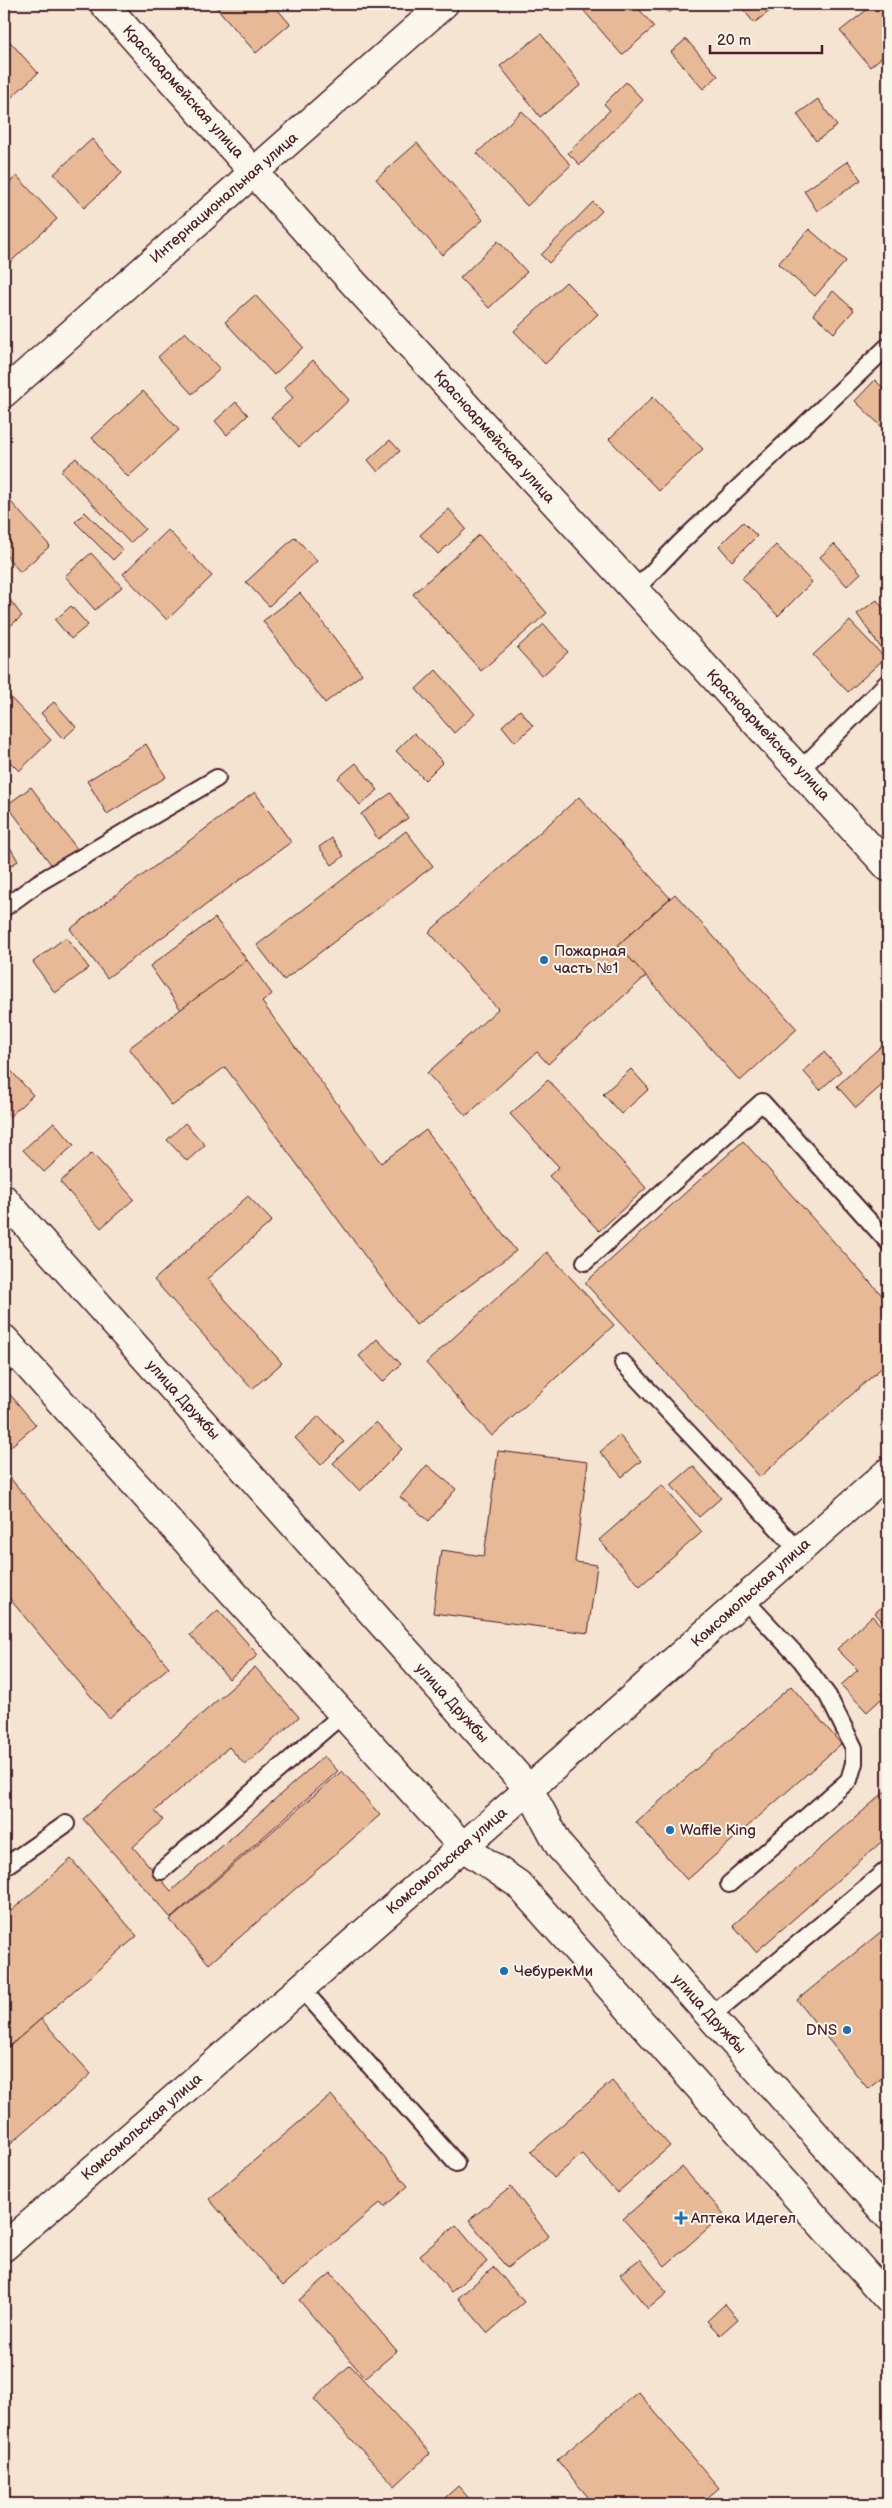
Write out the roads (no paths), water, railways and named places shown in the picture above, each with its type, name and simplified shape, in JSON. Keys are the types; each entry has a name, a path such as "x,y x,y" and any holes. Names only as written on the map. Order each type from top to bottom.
{"street":[{"name":"Красноармейская улица","path":"104,4 634,591 801,769 888,867"},
{"name":"Интернациональная улица","path":"4,393 204,214 444,4"},
{"name":"улица Дружбы","path":"4,1199 529,1789 560,1847 888,2216"},
{"path":"8,1353 344,1713 463,1847 518,1884 888,2299"},
{"name":"Комсомольская улица","path":"4,2248 888,1472"}],"lane":[{"path":"634,591 680,544 887,347"},
{"path":"801,769 888,682"},
{"path":"4,908 38,883 217,778"},
{"path":"585,1262 762,1102 888,1242"},
{"path":"624,1363 799,1551"},
{"path":"729,1884 849,1780 854,1763 854,1748 828,1696 801,1660 744,1599"},
{"path":"161,1871 344,1713"},
{"path":"4,1867 66,1824"},
{"path":"711,2016 888,1869"},
{"path":"300,1988 456,2163"}],"place":[{"name":"Пожарная часть №1","path":"544,960"},
{"name":"Waffle King","path":"670,1830"},
{"name":"ЧебурекМи","path":"504,1971"},
{"name":"DNS","path":"847,2030"},
{"name":"Аптека Идегел","path":"681,2218"}]}
